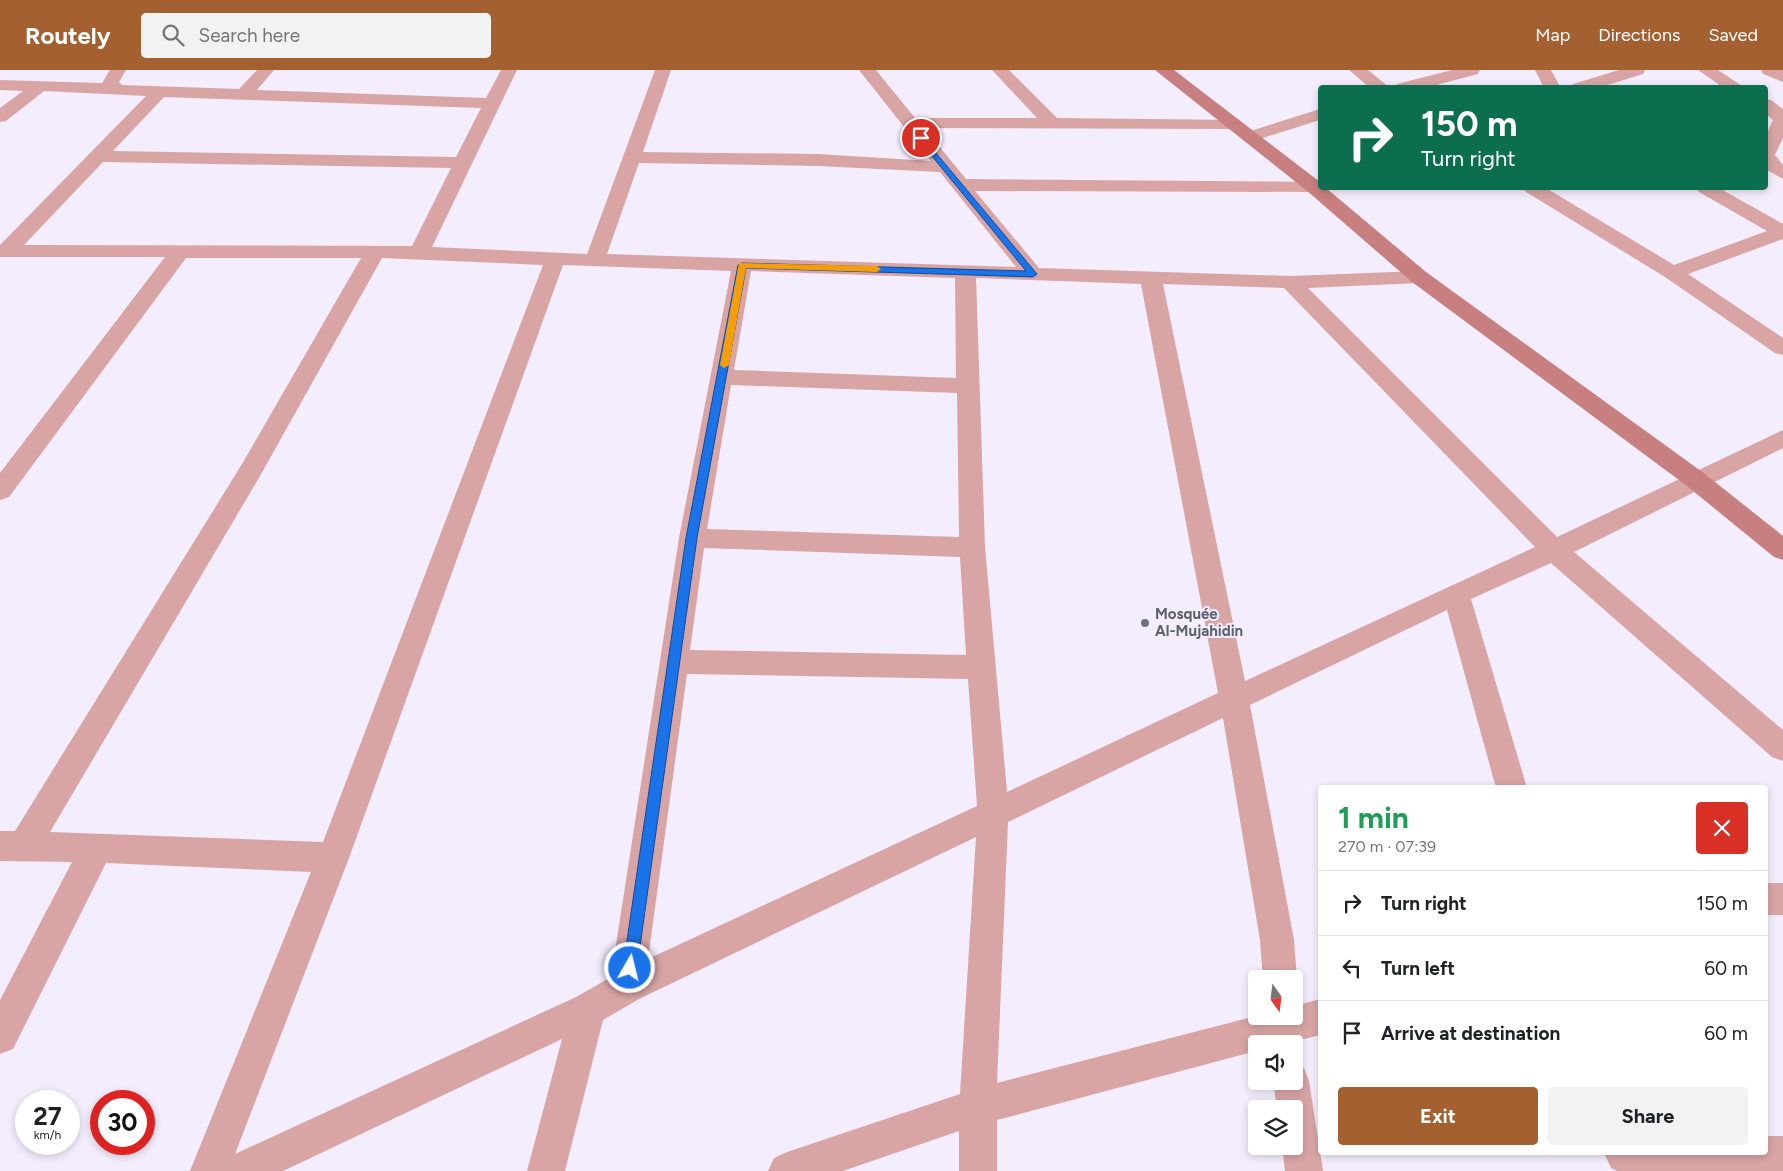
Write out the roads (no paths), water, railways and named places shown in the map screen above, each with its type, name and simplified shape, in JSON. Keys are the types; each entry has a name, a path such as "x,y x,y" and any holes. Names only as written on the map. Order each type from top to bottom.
{"street":[{"path":"113,88 110,82 118,70"},
{"path":"244,94 266,70"},
{"path":"419,252 509,70"},
{"path":"596,259 663,70"},
{"path":"867,70 944,168 1033,274"},
{"path":"1000,70 1051,122"},
{"path":"1163,70 1313,186 1419,277 1696,480 1783,550"},
{"path":"1357,70 1378,85"},
{"path":"1414,85 1472,70"},
{"path":"1543,70 1550,85"},
{"path":"1589,85 1637,70"},
{"path":"1706,70 1732,85"},
{"path":"1769,70 1783,77"},
{"path":"0,85 492,103"},
{"path":"0,117 40,86"},
{"path":"3,251 160,91"},
{"path":"1768,106 1782,120 1768,148"},
{"path":"1250,137 1318,115"},
{"path":"910,123 1233,124"},
{"path":"98,156 464,163"},
{"path":"631,157 818,160 944,168"},
{"path":"1768,164 1783,173"},
{"path":"960,185 1313,186"},
{"path":"1536,190 1672,273 1783,348"},
{"path":"1710,190 1783,232"},
{"path":"1672,273 1783,232"},
{"path":"3,251 419,252 555,259 1290,282 1419,277"},
{"path":"0,491 180,252"},
{"path":"12,847 251,470 375,252"},
{"path":"209,1171 333,858 555,259"},
{"path":"627,987 692,538 742,265"},
{"path":"965,271 972,547 993,813 978,1106 978,1171"},
{"path":"1151,279 1234,699 1277,940 1279,970"},
{"path":"1290,282 1554,550 1783,748"},
{"path":"722,377 968,386"},
{"path":"241,1171 588,1010 627,987 1456,594 1554,550 1783,438"},
{"path":"692,538 972,547"},
{"path":"1456,594 1511,785"},
{"path":"674,662 982,667"},
{"path":"12,847 97,848 333,858"},
{"path":"0,1036 97,848"},
{"path":"1768,899 1783,899"},
{"path":"546,1171 588,1010"},
{"path":"787,1171 978,1106 1283,1029 1318,1018"},
{"path":"1292,1090 1304,1171"},
{"path":"1625,1160 1783,1155"}],"place":[{"name":"Mosquée Al-Mujahidin","path":"1145,623"}]}
